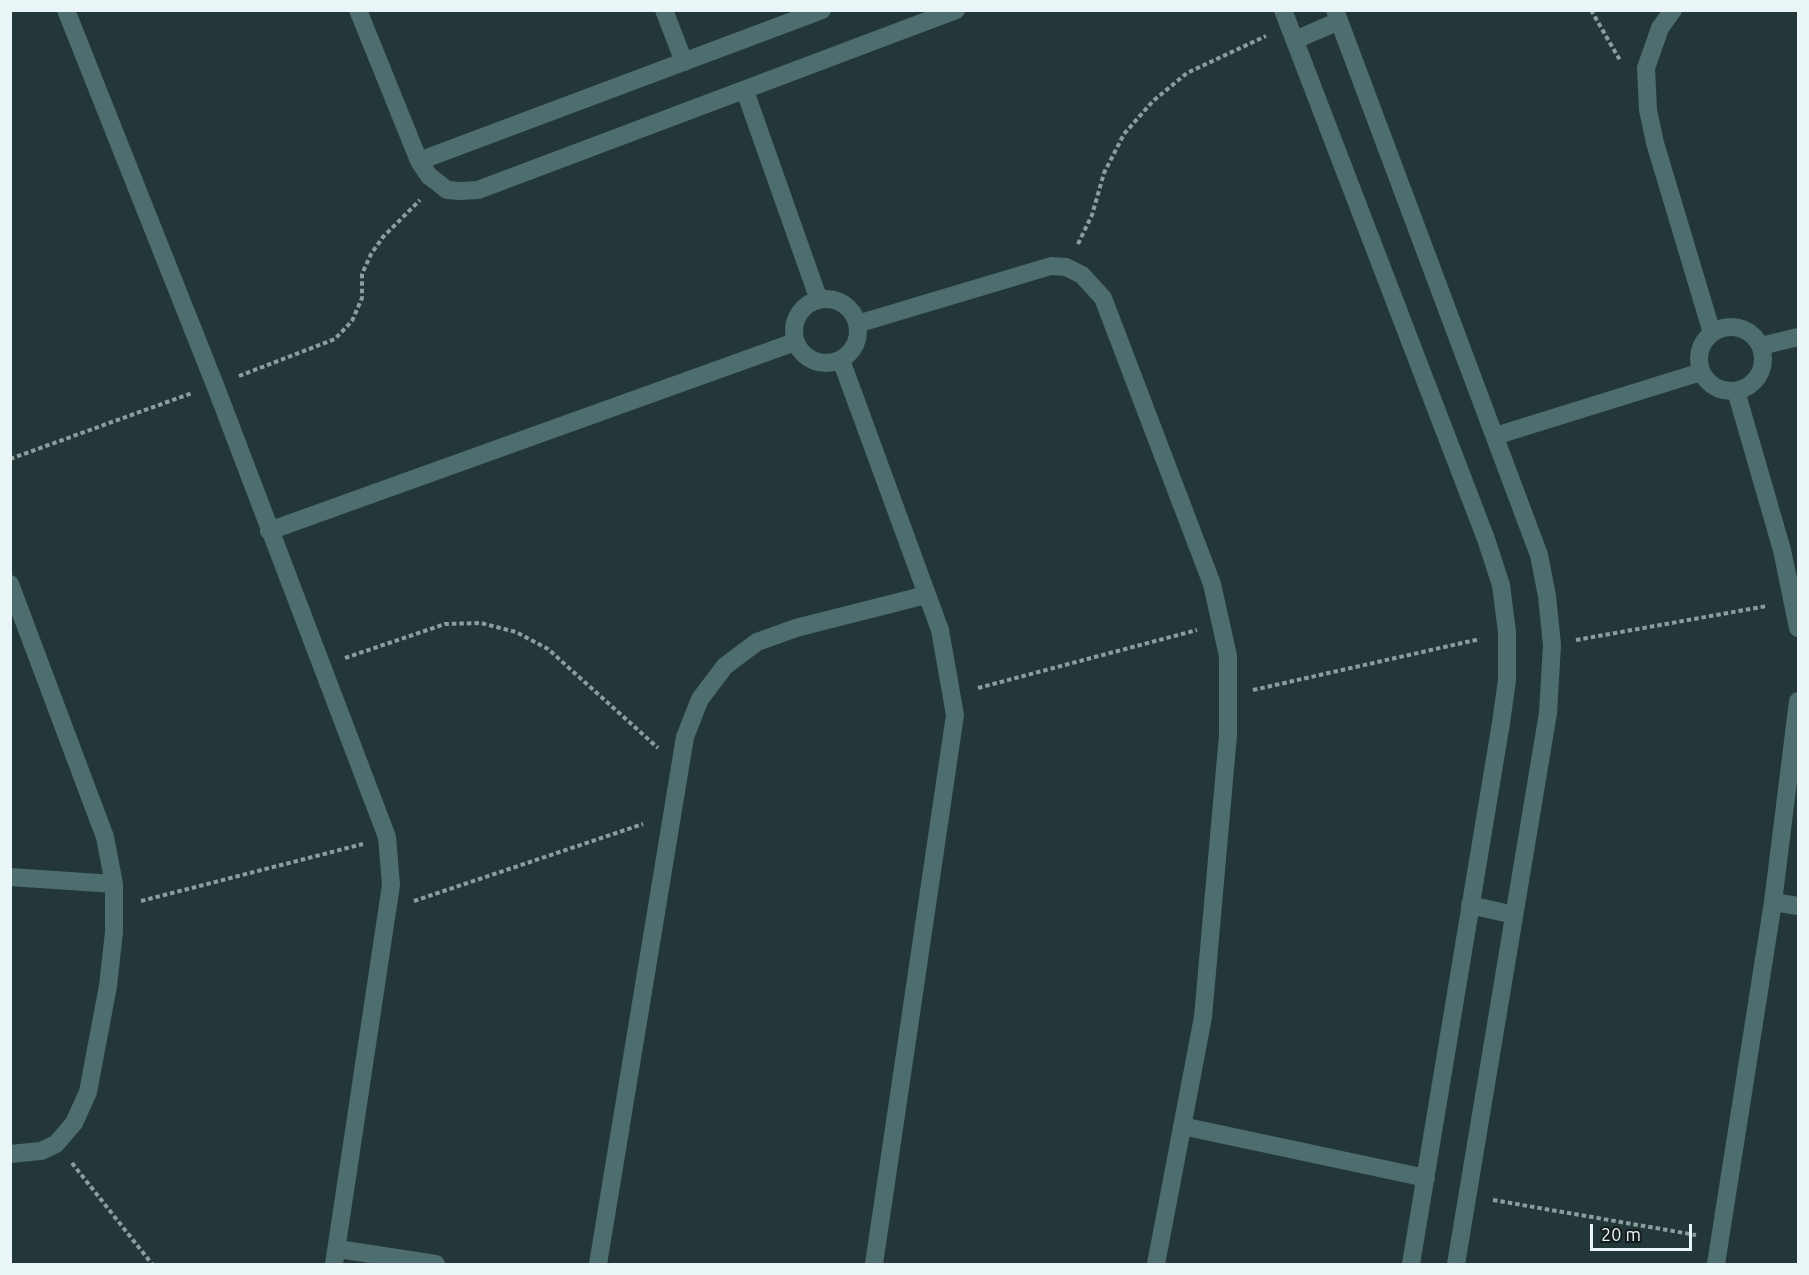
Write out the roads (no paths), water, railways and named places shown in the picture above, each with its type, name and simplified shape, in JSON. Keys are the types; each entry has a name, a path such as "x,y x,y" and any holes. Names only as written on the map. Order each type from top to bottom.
{"street":[{"path":"66,10 215,385 387,837 391,863 387,909 336,1257 436,1264"},
{"path":"358,10 419,160 429,176 447,189 478,190 956,10"},
{"path":"664,10 684,62"},
{"path":"419,160 822,10"},
{"path":"1673,10 1660,28 1646,68 1648,110 1655,143 1712,333"},
{"path":"1411,1264 1507,680 1508,632 1501,585 1486,539 1289,25 1337,16 1539,555 1552,645 1548,713 1456,1264"},
{"path":"745,91 819,300"},
{"path":"857,324 1051,266 1066,267 1082,275 1103,298 1212,584 1228,656 1228,735 1203,1017 1156,1264"},
{"path":"828,299 843,304 857,324 855,344 841,360 833,363 814,361 799,350 795,342 794,332 798,315 811,302 828,299"},
{"path":"1723,327 1745,330 1761,346 1762,369 1747,388 1736,391 1716,388 1701,372 1699,354 1706,338 1723,327"},
{"path":"1761,346 1798,337"},
{"path":"269,531 795,342"},
{"path":"841,360 940,630 954,715 874,1264"},
{"path":"1495,436 1701,372"},
{"path":"1736,391 1782,550 1798,628"},
{"path":"10,584 92,796 105,837 114,884 114,932 108,986 88,1092 74,1123 56,1144 41,1151 10,1154"},
{"path":"598,1264 680,768 686,737 700,699 725,666 757,642 795,628 926,595"},
{"path":"1716,1264 1773,902 1798,701"},
{"path":"10,877 114,884"},
{"path":"1773,902 1798,906"},
{"path":"1470,906 1514,915"},
{"path":"1182,1126 1426,1178"}]}
